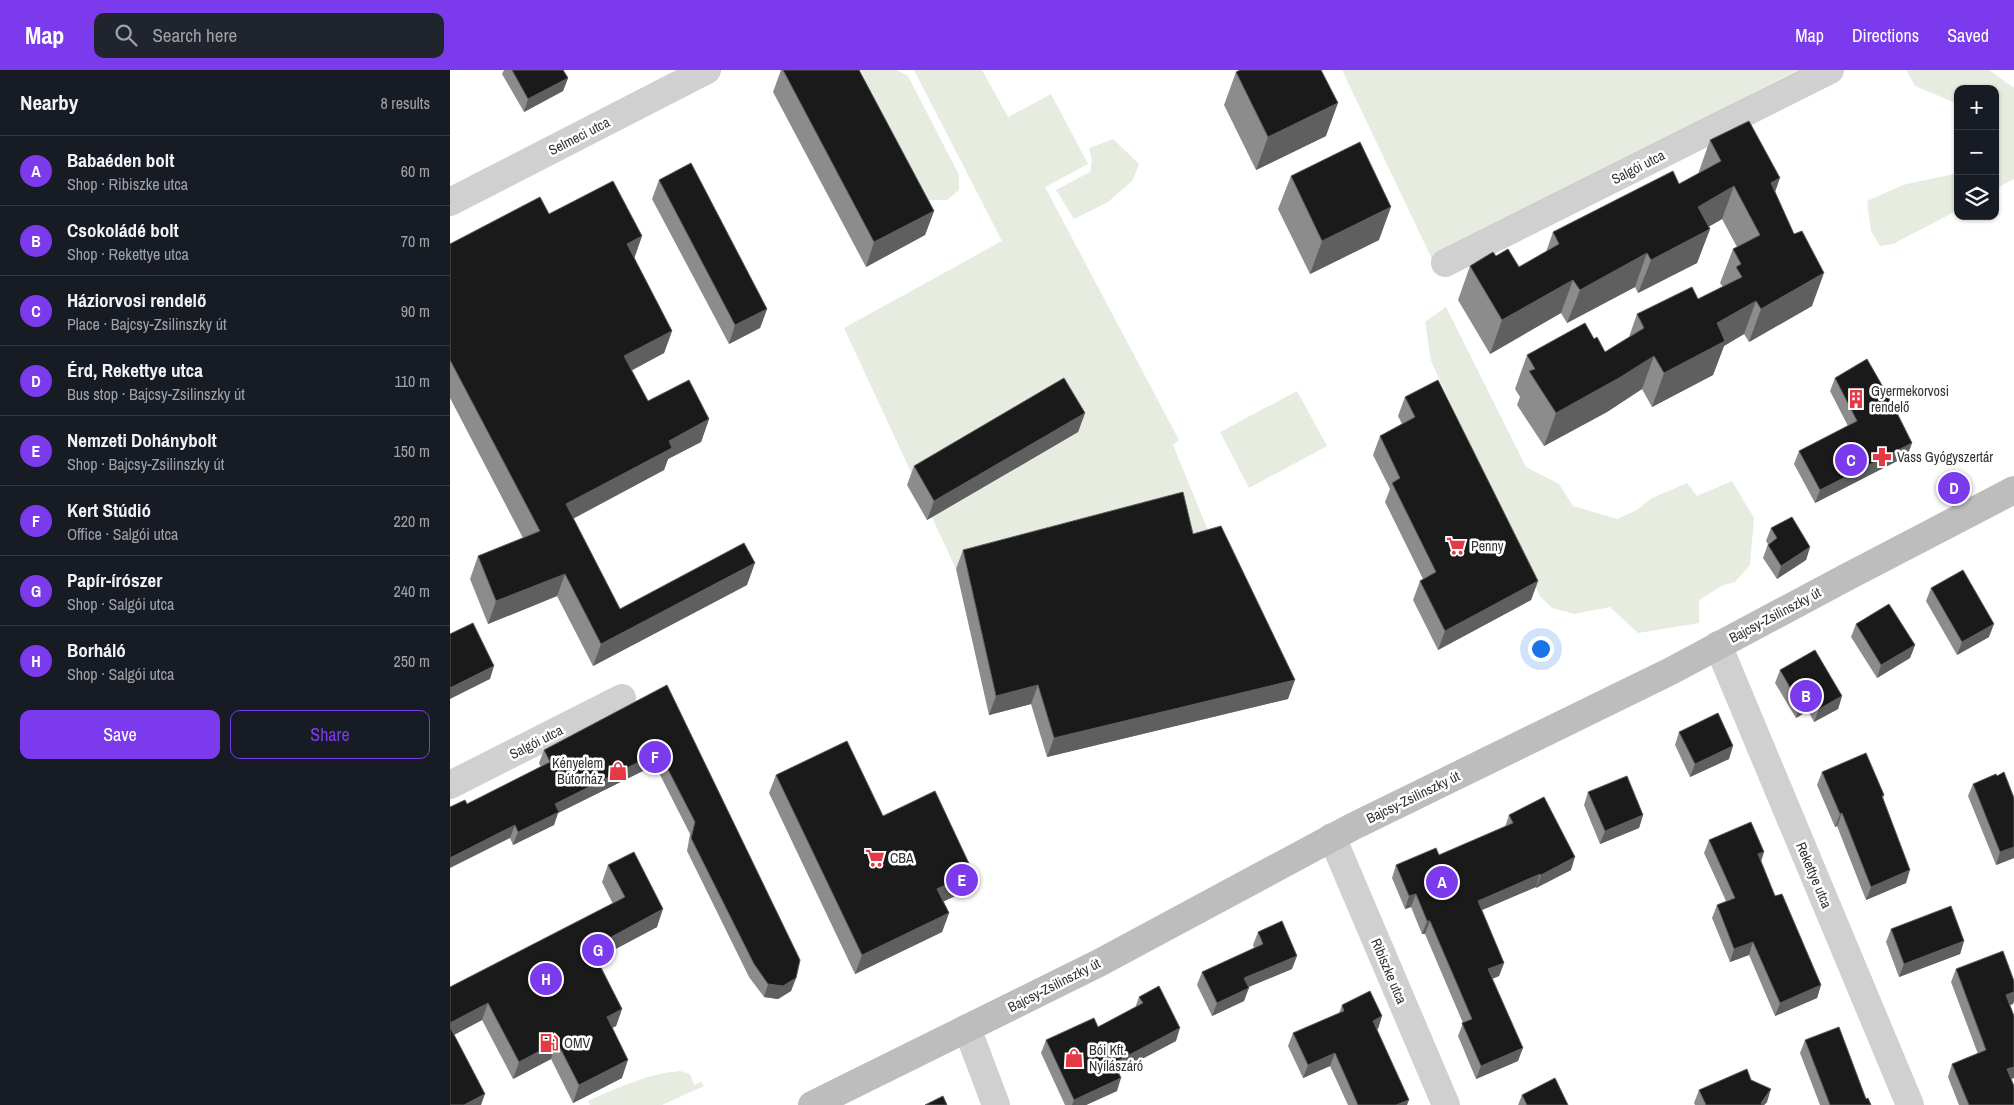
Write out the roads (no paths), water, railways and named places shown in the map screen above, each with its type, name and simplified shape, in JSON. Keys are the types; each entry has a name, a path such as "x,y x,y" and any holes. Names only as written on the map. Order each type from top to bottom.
{"main road":[{"name":"Bajcsy-Zsilinszky út","path":"812,1105 1099,963 1332,837 1473,766 1515,748 1671,671 2014,490"}],"street":[{"name":"Selmeci utca","path":"450,202 707,70"},
{"name":"Salgói utca","path":"1445,263 1830,70"},
{"name":"Rekettye utca","path":"1718,646 1910,1105"},
{"name":"Salgói utca","path":"450,785 622,698"},
{"name":"Ribiszke utca","path":"1332,837 1446,1105"},
{"path":"967,1028 996,1105"}],"place":[{"name":"Gyermekorvosi rendelő","path":"1856,399"},
{"name":"Vass Gyógyszertár","path":"1882,457"},
{"name":"Háziorvosi rendelő","path":"1851,460"},
{"name":"Érd, Rekettye utca","path":"1954,488"},
{"name":"Penny","path":"1456,546"},
{"name":"Csokoládé bolt","path":"1806,696"},
{"name":"Kert Stúdió","path":"655,757"},
{"name":"Kényelem Bútorház","path":"618,771"},
{"name":"CBA","path":"875,858"},
{"name":"Nemzeti Dohánybolt","path":"962,880"},
{"name":"Babaéden bolt","path":"1442,882"},
{"name":"Papír-írószer","path":"598,950"},
{"name":"Borháló","path":"546,979"},
{"name":"OMV","path":"549,1043"},
{"name":"Bói Kft. Nyílászáró","path":"1074,1058"}]}
